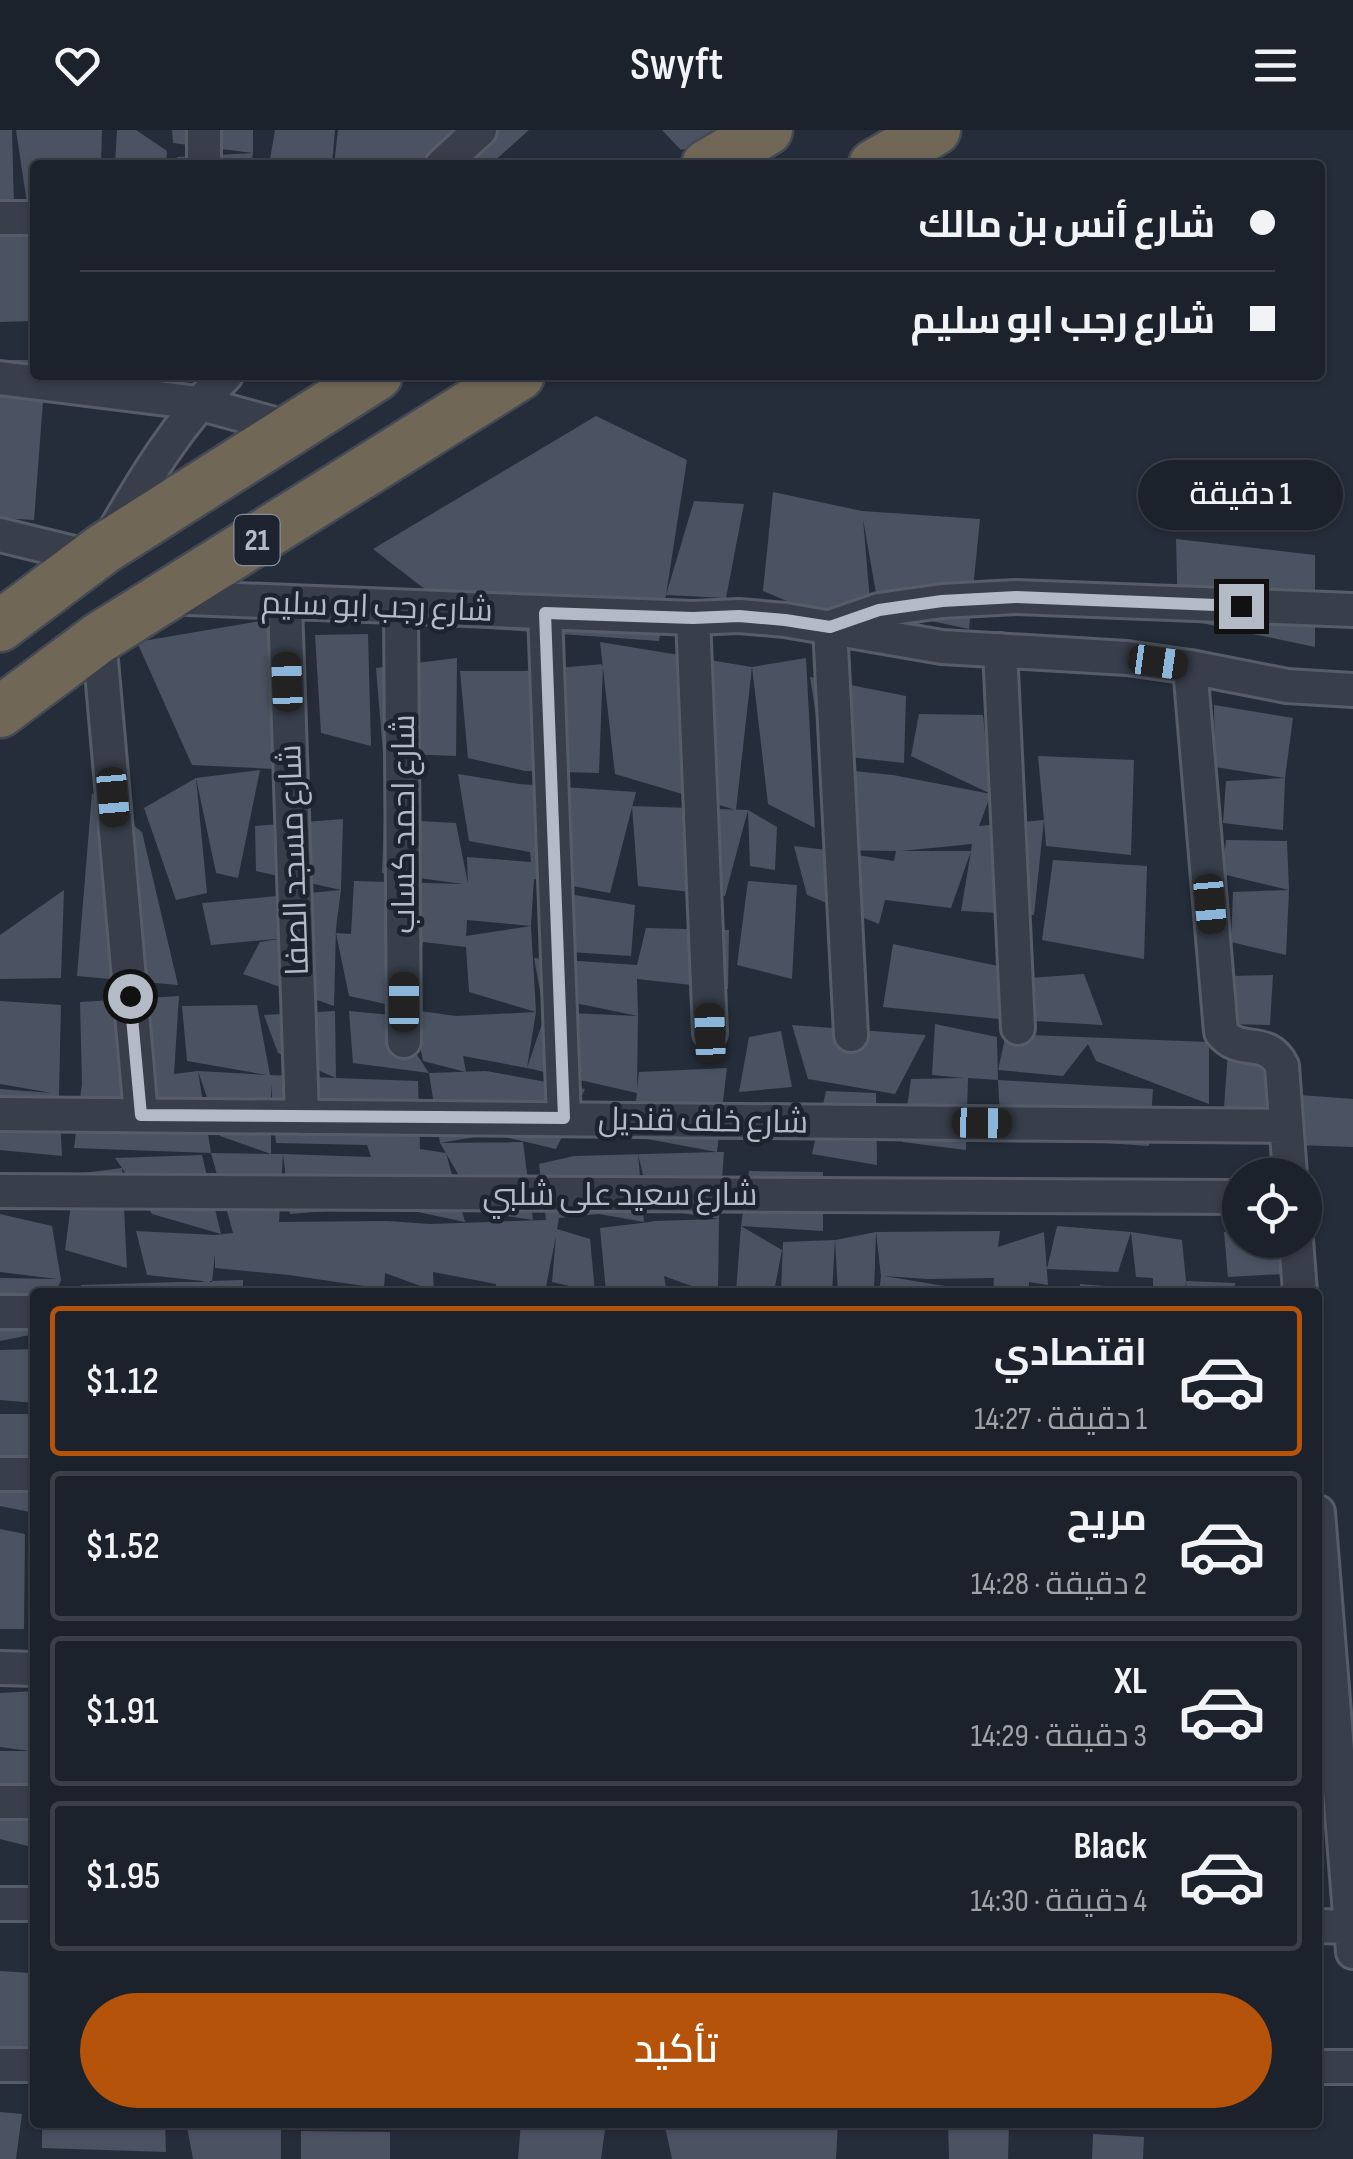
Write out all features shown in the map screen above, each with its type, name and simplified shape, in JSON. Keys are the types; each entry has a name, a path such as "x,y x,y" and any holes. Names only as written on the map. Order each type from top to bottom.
{"highway":[{"path":"716,160 767,130"},
{"path":"883,160 934,130"},
{"name":"21","path":"0,626 99,554 369,380"},
{"name":"21","path":"0,712 99,638 511,380"}],"street":[{"path":"204,130 204,160"},
{"path":"447,160 480,130"},
{"path":"0,218 30,218"},
{"path":"0,378 198,402 293,429"},
{"path":"0,535 99,554 198,402 221,380"},
{"name":"شارع رجب ابو سليم","path":"164,597 545,613 754,617 942,647 1127,658 1288,686 1353,690"},
{"name":"شارع رجب ابو سليم","path":"830,627 879,610 942,601 1016,597 1353,610"},
{"name":"شارع مسجد الصفا","path":"285,604 302,1117"},
{"name":"شارع احمد كساب","path":"401,607 404,1041"},
{"path":"545,613 564,1118"},
{"path":"693,618 710,1033"},
{"path":"830,627 851,1036"},
{"path":"99,638 141,1115"},
{"path":"1000,650 1018,1028"},
{"path":"1190,666 1221,1032 1228,1042 1260,1047 1277,1056 1282,1066 1289,1158"},
{"name":"شارع خلف قنديل","path":"0,1114 1286,1126"},
{"name":"شارع سعيد على شلبي","path":"0,1191 1222,1197"},
{"path":"1297,1258 1300,1288"},
{"path":"0,1312 30,1312"},
{"path":"0,1474 30,1474"},
{"path":"1322,1625 1330,1809 1352,1940"},
{"path":"0,1668 30,1668"},
{"path":"0,1802 30,1802"},
{"path":"0,1904 30,1904"},
{"path":"1322,1928 1352,1940"},
{"path":"0,2065 30,2065"},
{"path":"1322,2067 1353,2068"}],"building":[{"path":"0,130 12,130 14,206 0,207"},
{"path":"16,130 102,130 101,160 30,160 28,210"},
{"path":"117,130 136,130 167,151 166,160 115,160"},
{"path":"172,130 253,130 253,153 173,143"},
{"path":"275,130 335,130 332,160 270,160"},
{"path":"338,130 529,130 496,160 335,160"},
{"path":"662,130 741,130 741,131 681,150"},
{"path":"253,153 252,160 177,157"},
{"path":"30,225 30,321 0,322 0,226"},
{"path":"0,360 30,360 30,380 45,380 34,520 0,518"},
{"path":"596,416 687,460 659,641 475,628 373,549"},
{"path":"773,492 862,511 980,519 969,629 879,610 863,519 873,637 763,591"},
{"path":"694,501 744,504 726,598 666,595"},
{"path":"1176,539 1315,555 1315,647 1178,618"},
{"path":"272,619 275,769 192,765 137,642"},
{"path":"368,634 371,746 321,733 315,635"},
{"path":"600,642 752,667 736,810 615,774"},
{"path":"457,658 456,756 383,753 376,668"},
{"path":"806,658 815,828 768,804 752,667"},
{"path":"603,664 599,773 525,771 468,758 460,671 524,671"},
{"path":"810,677 906,696 904,763 822,754"},
{"path":"1214,705 1293,718 1285,778 1215,767"},
{"path":"919,714 983,715 991,794 911,756"},
{"path":"1038,756 1134,760 1131,855 1046,846"},
{"path":"824,768 893,775 991,794 979,826 1044,820 1034,915 961,911 971,851 951,908 885,900 879,924 807,895 794,846 827,850","holes":["972,844 971,851 901,851","827,850 896,851 894,861"]},
{"path":"260,770 238,878 216,873 196,778"},
{"path":"458,774 519,784 636,792 610,893 534,879 531,926 536,1012 469,992 466,947 423,942 413,1010 349,996 336,933 351,934 354,881 463,884 382,873 384,819 456,823 468,884 467,857 531,862 530,852 469,841","holes":["467,920 531,926 466,936"]},
{"path":"196,778 207,893 176,900 144,808"},
{"path":"1285,778 1283,830 1223,823 1226,781"},
{"path":"92,793 142,832 178,985 77,976"},
{"path":"632,806 748,810 725,896 638,886"},
{"path":"748,810 777,827 775,870 750,866"},
{"path":"343,819 341,890 256,871 255,826"},
{"path":"1226,840 1287,841 1289,890 1222,874"},
{"path":"1053,860 1147,866 1144,959 1042,940"},
{"path":"748,881 797,885 792,979 737,965"},
{"path":"64,890 61,978 0,979 0,935"},
{"path":"341,890 334,1006 243,974 260,942 284,938 211,945 202,903"},
{"path":"545,890 635,905 631,956 540,950"},
{"path":"1289,890 1286,955 1231,942 1233,892"},
{"path":"646,928 729,930 728,989 637,979 638,1016 541,996 534,958 637,965"},
{"path":"893,944 998,966 999,1019 883,1007"},
{"path":"1084,974 1103,1025 999,1019 1015,979"},
{"path":"1273,975 1270,1025 1227,1024 1231,976"},
{"path":"179,996 174,1074 198,1071 211,1153 74,1148 82,1084 80,1002"},
{"path":"0,1001 61,1005 62,1156 0,1150 0,1089 52,1093 0,1084"},
{"path":"257,1005 270,1075 418,1081 420,1149 446,1153 465,1222 390,1206 290,1214 283,1154 371,1157 367,1145 276,1143 271,1084 271,1154 220,1136 198,1071 267,1075 187,1061 182,1006"},
{"path":"413,1010 456,1016 536,1012 527,1068 463,1056 466,1072 423,1061"},
{"path":"335,1011 336,1078 278,1053 264,1015"},
{"path":"349,1011 391,1015 429,1073 353,1063"},
{"path":"546,1012 638,1016 637,1089 639,1072 727,1068 717,1152 631,1136 637,1093 527,1068"},
{"path":"935,1024 997,1037 998,1080 968,1078 966,1150 902,1142 911,1079 964,1078 932,1075"},
{"path":"792,1025 926,1035 895,1094 808,1079"},
{"path":"781,1031 792,1087 739,1092 749,1037"},
{"path":"1006,1034 1209,1042 1209,1104 1096,1061 1088,1044 1063,1076 998,1070"},
{"path":"1228,1050 1267,1053 1276,1122 1223,1122"},
{"path":"486,1071 585,1089 556,1149 492,1134 440,1143 429,1073"},
{"path":"998,1080 1153,1089 1149,1146 1001,1136"},
{"path":"826,1091 876,1093 877,1165 812,1154"},
{"path":"1300,1095 1353,1099 1353,1147 1297,1145"},
{"path":"523,1142 533,1220 480,1212 440,1143"},
{"path":"724,1152 719,1219 651,1208 638,1154"},
{"path":"211,1153 283,1154 279,1222 430,1224 546,1220 539,1164 574,1156 638,1154 644,1222 599,1214 559,1218 557,1229 590,1239 595,1288 552,1282 556,1236 546,1288 496,1288 496,1284 433,1272 434,1288 385,1273 384,1288 377,1288 215,1268 215,1254 212,1282 147,1275 136,1231 233,1233"},
{"path":"202,1155 221,1234 152,1214 115,1158"},
{"path":"122,1168 127,1268 65,1250 75,1174"},
{"path":"749,1171 823,1172 823,1231 741,1226"},
{"path":"0,1214 52,1226 61,1280 58,1288 30,1288 30,1335 0,1341 0,1278 57,1279 0,1272"},
{"path":"719,1219 718,1288 697,1288 664,1276 666,1288 606,1288 600,1228"},
{"path":"741,1226 782,1250 775,1288 736,1288"},
{"path":"1057,1226 1131,1232 1118,1272 1047,1269"},
{"path":"1000,1231 998,1247 1044,1232 1048,1285 1029,1282 1029,1288 993,1288 994,1278 884,1276 957,1288 880,1288 876,1232"},
{"path":"876,1232 874,1288 838,1288 835,1240"},
{"path":"1131,1232 1182,1240 1185,1288 1153,1288 1153,1278 1136,1277"},
{"path":"835,1240 832,1288 781,1288 783,1242"},
{"path":"1226,1258 1282,1258 1283,1274 1228,1277"},
{"path":"243,1280 243,1288 146,1288 146,1284 146,1288 81,1288 81,1285"},
{"path":"1186,1281 1235,1283 1235,1288 1187,1288"},
{"path":"1080,1284 1119,1287 1119,1288 1080,1288"},
{"path":"30,1349 30,1403 0,1400 0,1350"},
{"path":"0,1414 30,1414 30,1512 0,1506"},
{"path":"0,1529 25,1534 24,1629 0,1629"},
{"path":"30,1691 30,1751 0,1747 0,1693"},
{"path":"0,1751 30,1751 28,1846 0,1839"},
{"path":"0,1971 30,1973 28,2047 0,2046"},
{"path":"0,2112 22,2114 16,2159 0,2159"},
{"path":"42,2128 165,2128 166,2152 42,2148"},
{"path":"187,2128 281,2128 281,2159 193,2159"},
{"path":"521,2128 605,2128 601,2159 518,2159"},
{"path":"665,2128 838,2128 836,2159 672,2159"},
{"path":"948,2128 1009,2128 1008,2159 949,2159"},
{"path":"301,2131 390,2132 390,2159 301,2159"},
{"path":"1093,2134 1144,2137 1143,2159 1092,2159"}],"route":[{"path":"130,996 141,1115 564,1118 545,613 739,616 830,627 879,610 942,601 1016,597 1241,606"}]}
